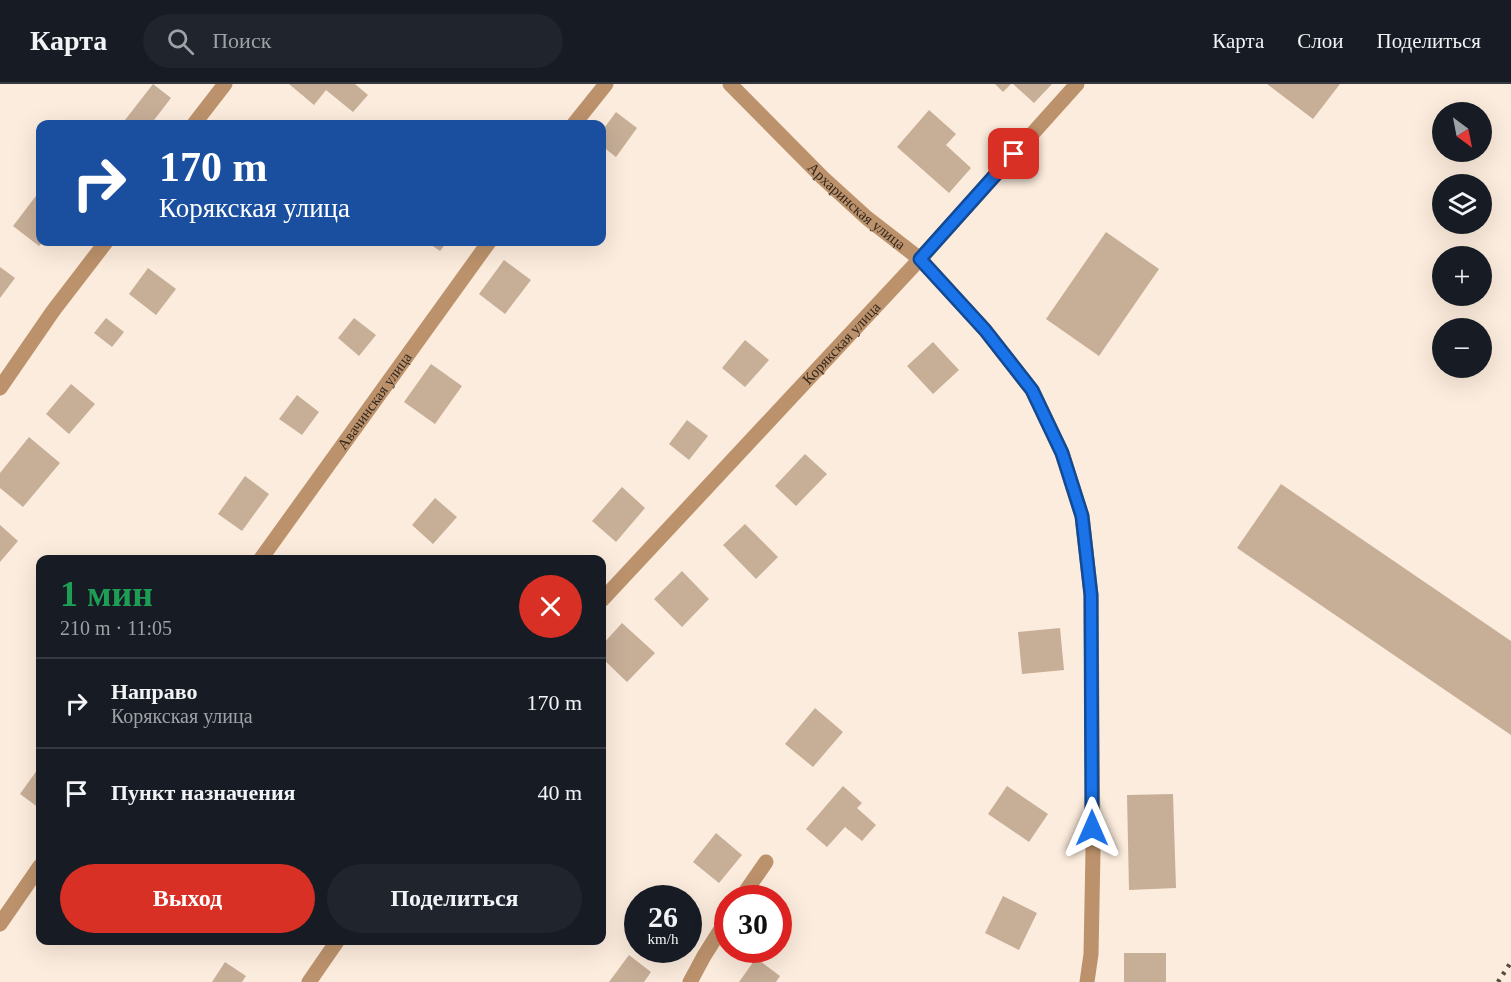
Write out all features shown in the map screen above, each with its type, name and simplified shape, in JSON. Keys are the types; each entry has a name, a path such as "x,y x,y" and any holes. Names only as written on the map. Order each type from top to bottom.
{"street":[{"path":"197,120 225,84"},
{"path":"577,120 606,84"},
{"name":"Архаринская улица","path":"730,84 823,178 867,218 920,259 985,330 1032,390 1062,453 1082,516 1091,607 1093,851 1091,954 1087,982"},
{"name":"Корякская улица","path":"606,596 920,259 1077,84"},
{"path":"0,388 53,311 103,246"},
{"name":"Авачинская улица","path":"264,555 486,246"},
{"path":"750,885 766,862"},
{"path":"0,924 36,873"},
{"path":"690,982 714,940"},
{"path":"309,982 335,945"}],"building":[{"path":"153,84 171,98 154,120 125,120"},
{"path":"289,84 355,84 368,95 353,112 326,90 314,105"},
{"path":"995,84 1011,84 1003,92"},
{"path":"1013,84 1052,84 1034,103"},
{"path":"1267,84 1340,84 1313,119"},
{"path":"929,110 956,134 946,145 971,168 949,193 897,147"},
{"path":"616,112 637,128 616,157 606,149 606,126"},
{"path":"36,196 36,244 13,226"},
{"path":"1106,232 1159,269 1099,356 1046,319"},
{"path":"433,246 444,246 440,251"},
{"path":"504,260 531,280 505,314 479,294"},
{"path":"0,267 15,278 0,298"},
{"path":"148,268 176,289 156,315 129,294"},
{"path":"106,318 124,332 112,347 94,333"},
{"path":"354,318 376,335 359,356 338,338"},
{"path":"745,340 769,360 745,387 722,368"},
{"path":"933,342 959,370 933,394 907,366"},
{"path":"431,364 462,386 435,424 404,402"},
{"path":"71,384 95,404 69,434 46,414"},
{"path":"297,395 319,412 302,435 279,419"},
{"path":"687,420 708,436 689,460 669,444"},
{"path":"29,437 60,463 23,507 0,488 0,473"},
{"path":"805,454 827,474 796,506 775,486"},
{"path":"245,476 269,494 242,531 218,514"},
{"path":"1281,484 1511,641 1511,735 1237,548"},
{"path":"622,487 645,508 616,542 592,521"},
{"path":"435,498 457,517 433,544 412,525"},
{"path":"745,524 778,557 756,579 723,545"},
{"path":"0,525 18,541 0,562"},
{"path":"682,571 709,599 682,627 654,599"},
{"path":"622,623 655,653 627,682 606,662 606,641"},
{"path":"1060,628 1064,670 1022,674 1018,632"},
{"path":"815,708 843,732 813,767 785,744"},
{"path":"36,772 36,806 20,794"},
{"path":"843,786 862,803 857,808 876,825 862,841 845,827 827,847 806,829"},
{"path":"1007,786 1048,814 1029,842 988,814"},
{"path":"1173,794 1176,888 1129,890 1127,795"},
{"path":"716,833 742,855 719,883 693,862"},
{"path":"1003,896 1037,913 1019,950 985,933"},
{"path":"1124,953 1166,953 1166,982 1124,982"},
{"path":"225,962 246,976 242,982 212,982"},
{"path":"624,962 639,963 651,972 644,982 609,982"},
{"path":"752,963 763,963 780,976 776,982 739,982"}],"railway":[{"path":"1498,982 1511,962"}],"route":[{"path":"1014,154 920,259 985,330 1032,390 1062,453 1082,516 1091,595 1092,828"}]}
